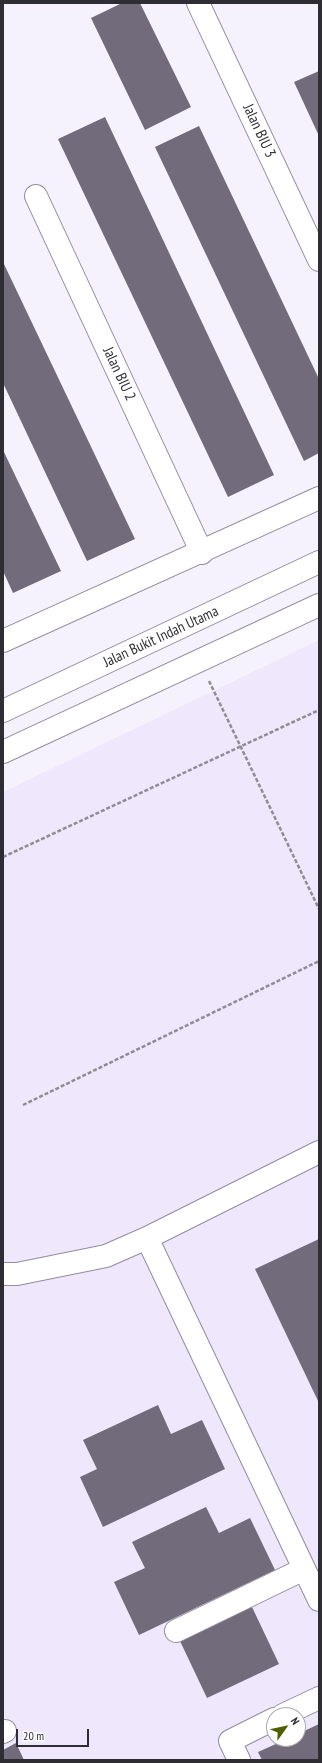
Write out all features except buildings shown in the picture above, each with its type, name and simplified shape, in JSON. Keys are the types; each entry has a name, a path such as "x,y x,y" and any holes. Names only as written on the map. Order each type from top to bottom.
{"street":[{"name":"Jalan BIU 3","path":"198,3 319,260"},
{"name":"Jalan BIU 2","path":"36,196 202,552"},
{"path":"3,641 319,498"},
{"name":"Jalan Bukit Indah Utama","path":"3,711 319,562"},
{"path":"3,752 319,605"},
{"path":"3,1274 17,1274 106,1256 148,1238 319,1152"},
{"path":"148,1238 319,1600"},
{"path":"176,1631 304,1569"},
{"path":"300,1707 319,1698"},
{"path":"239,1760 230,1741 266,1724"}],"path":[{"path":"199,661 319,909"},
{"path":"3,857 319,710"},
{"path":"23,1105 319,961"}],"shaded area":[{"path":"319,640 319,1760 3,1760 3,792"}]}
